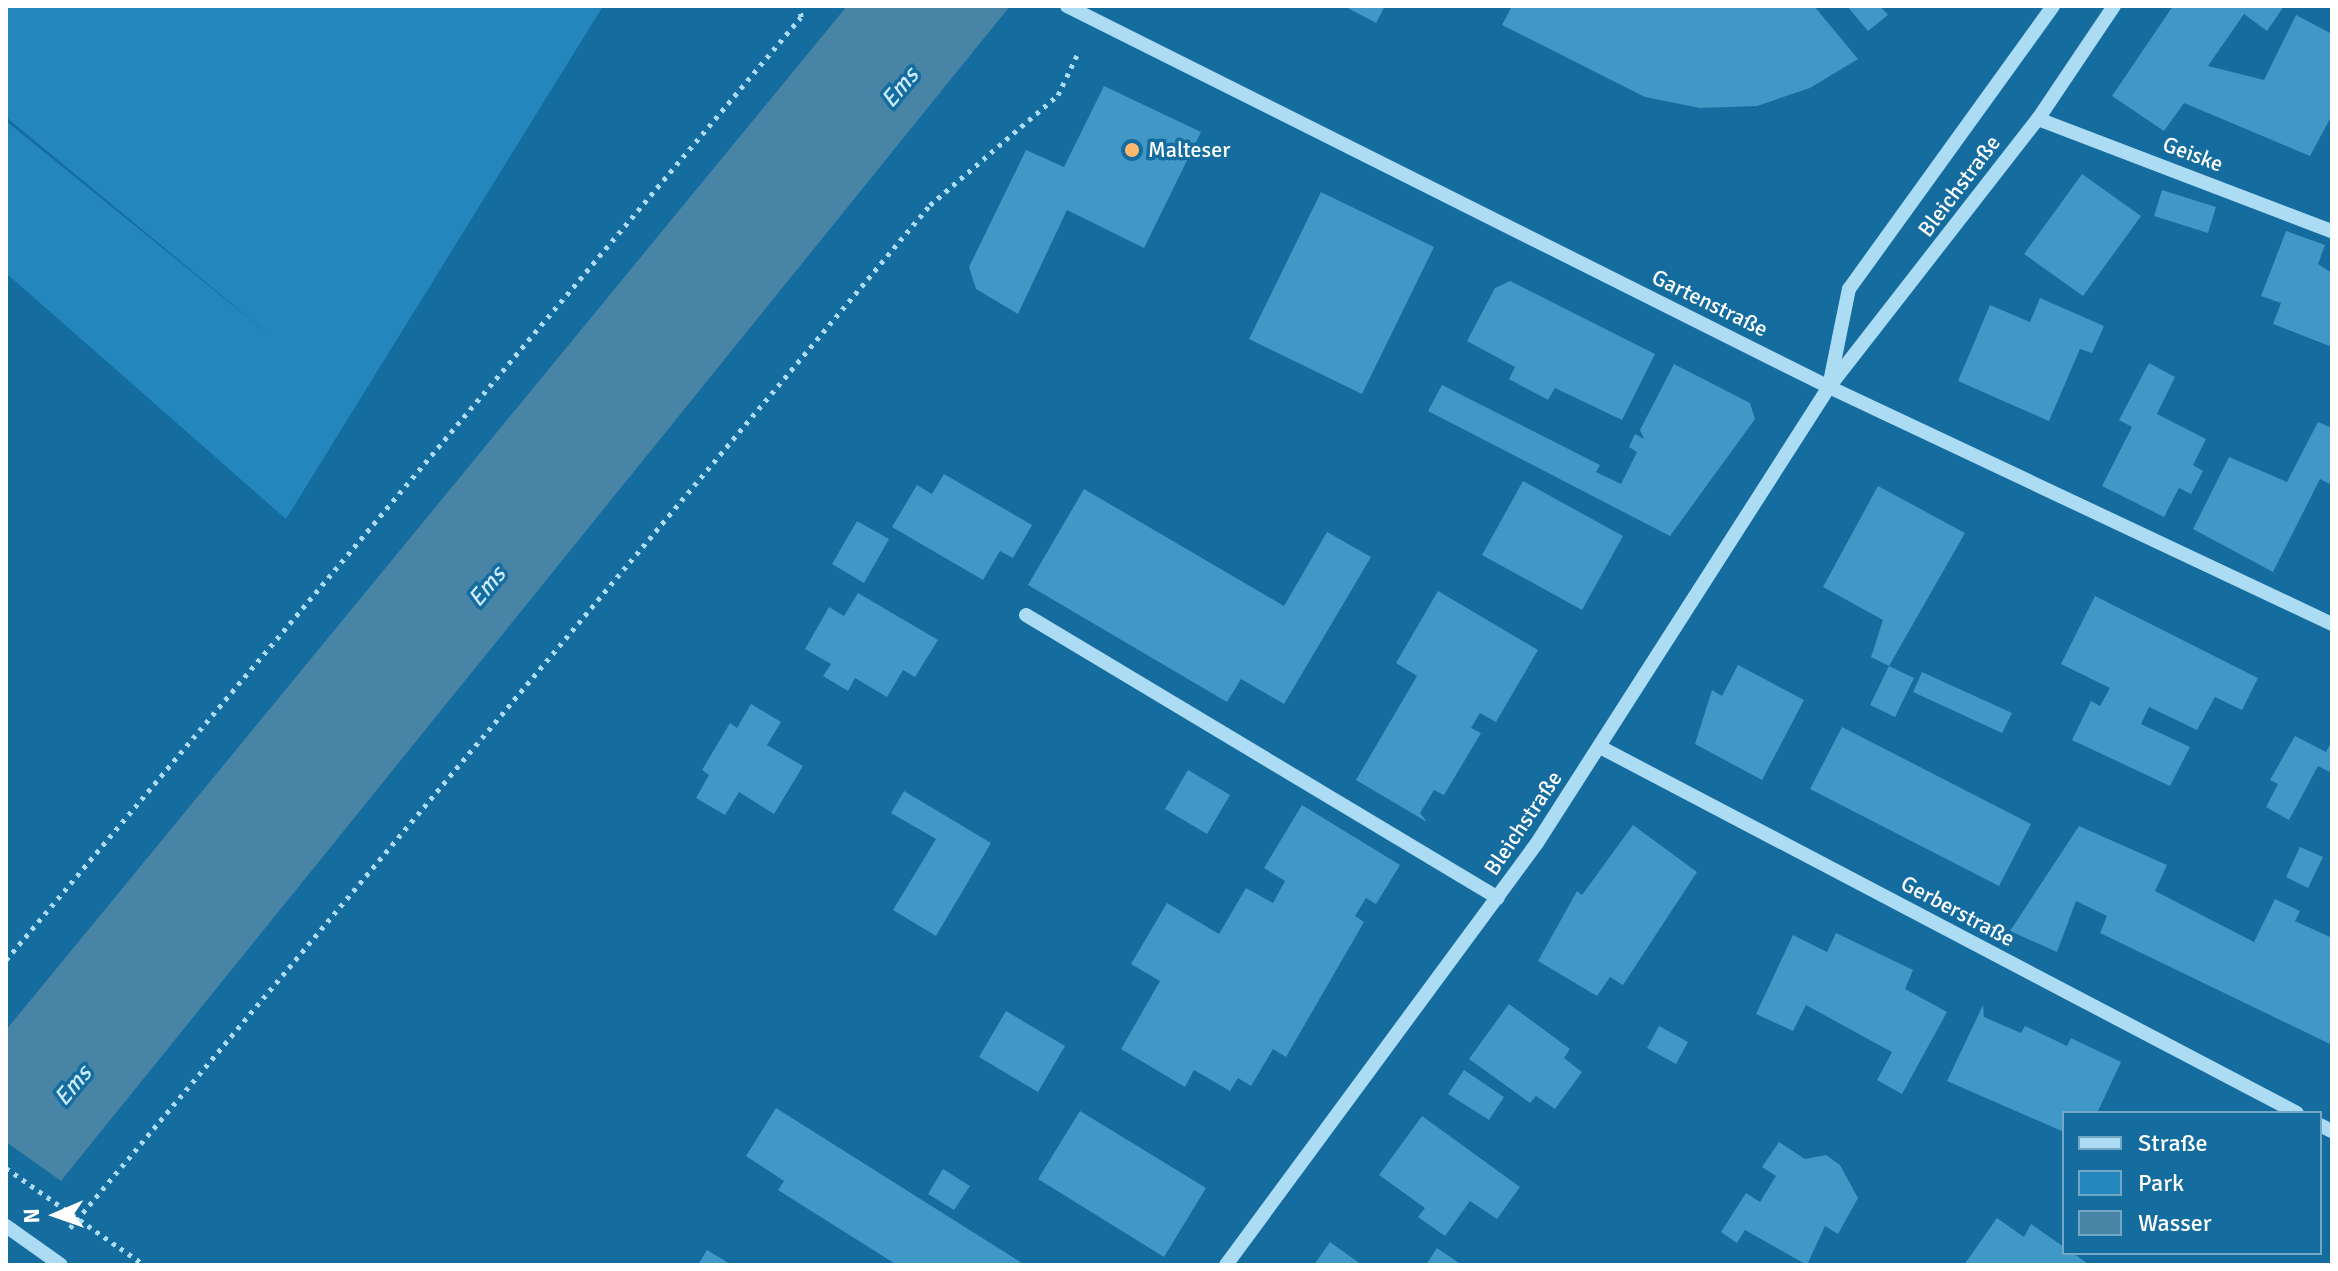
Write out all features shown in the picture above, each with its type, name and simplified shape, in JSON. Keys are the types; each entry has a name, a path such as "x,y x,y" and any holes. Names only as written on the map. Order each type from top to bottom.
{"street":[{"name":"Bleichstraße","path":"1829,387 1849,289 2053,6"},
{"name":"Bleichstraße","path":"1226,1265 1498,898 1600,747 1829,387 2038,119 2114,6"},
{"name":"Gartenstraße","path":"1070,8 1829,387 2332,624"},
{"name":"Geiske","path":"2038,119 2332,231"},
{"path":"1026,615 1498,898"},
{"name":"Gerberstraße","path":"1600,747 2293,1111"},
{"path":"6,1226 61,1265"}],"path":[{"path":"6,960 801,17 800,6"},
{"path":"59,1241 930,205 1058,95 1094,22"},
{"path":"6,1168 144,1265"}],"green space":[{"path":"6,6 603,6 286,519 6,273 6,121 272,337 6,117"}],"water":[{"name":"Ems","path":"847,6 1010,6 6,1249 6,1030"}],"pier":[{"path":"6,1142 64,1183 6,1253"}],"building":[{"path":"1344,6 1385,6 1376,23"},
{"path":"1512,6 1814,6 1858,59 1810,88 1757,106 1700,108 1645,97 1502,25"},
{"path":"1847,6 1880,6 1888,15 1868,31"},
{"path":"2173,6 2284,6 2267,31 2244,14 2208,66 2264,80 2296,15 2332,34 2332,115 2310,156 2184,103 2164,131 2112,96"},
{"name":"Malteser","path":"1104,86 1201,132 1144,248 1067,210 1018,314 976,289 969,267 1026,150 1064,167"},
{"path":"2082,174 2141,216 2083,296 2024,254"},
{"path":"2162,190 2216,207 2208,233 2154,216"},
{"path":"1321,192 1434,247 1362,394 1249,339"},
{"path":"2286,231 2325,245 2318,264 2332,273 2332,347 2273,324 2281,303 2261,296"},
{"path":"1510,281 1655,354 1622,420 1555,388 1548,400 1509,379 1515,367 1467,341 1495,288"},
{"path":"2040,298 2104,326 2092,353 2080,349 2049,421 1958,381 1990,305 2030,322"},
{"path":"2149,363 2175,377 2157,414 2206,439 2193,465 2203,471 2191,494 2179,488 2164,517 2102,486 2132,427 2119,420"},
{"path":"1674,364 1750,403 1755,419 1670,536 1428,411 1442,385 1600,465 1596,472 1621,484 1637,452 1629,447 1635,434 1644,439 1640,430"},
{"path":"2318,422 2332,428 2332,485 2320,479 2273,572 2193,529 2229,457 2287,482"},
{"path":"944,474 1032,525 1013,558 1000,551 983,580 892,527 917,485 932,494"},
{"path":"1523,481 1623,536 1582,610 1482,555"},
{"path":"1878,486 1965,533 1889,666 1871,657 1883,620 1823,587"},
{"path":"1084,489 1284,606 1327,532 1371,557 1284,704 1241,679 1227,702 1028,585"},
{"path":"857,521 889,539 864,583 832,564"},
{"path":"1438,591 1538,650 1496,722 1480,713 1471,728 1481,733 1444,795 1434,790 1420,813 1427,822 1356,780 1417,676 1396,663"},
{"path":"858,593 938,640 915,677 903,670 887,697 855,678 848,691 823,676 831,664 805,649 829,607 844,616"},
{"path":"2095,596 2258,678 2242,710 2215,697 2197,730 2149,707 2141,724 2190,747 2170,786 2072,740 2091,701 2100,706 2110,688 2061,664"},
{"path":"1738,665 1804,700 1762,780 1695,744 1712,690 1722,696"},
{"path":"1889,666 1914,678 1895,717 1870,705"},
{"path":"1922,672 2012,713 2002,733 1913,692"},
{"path":"751,704 781,722 767,745 803,766 774,814 739,792 725,815 696,798 709,775 702,770 730,723 737,728"},
{"path":"1842,727 2031,824 1999,886 1810,789"},
{"path":"2295,736 2326,752 2332,741 2332,773 2318,766 2289,820 2266,807 2278,784 2270,780"},
{"path":"1188,770 1230,795 1207,834 1165,809"},
{"path":"904,791 991,843 936,936 893,910 936,839 891,813"},
{"path":"1302,805 1400,865 1376,904 1366,898 1355,916 1364,922 1286,1057 1273,1049 1251,1086 1238,1078 1230,1091 1194,1070 1185,1087 1121,1049 1160,981 1131,964 1167,903 1219,934 1246,888 1273,903 1285,881 1264,868"},
{"path":"1633,825 1697,872 1623,985 1610,977 1597,996 1538,961 1577,891 1582,895"},
{"path":"2079,826 2167,865 2155,891 2254,942 2275,899 2300,911 2295,921 2330,937 2332,931 2332,1045 2100,933 2107,916 2076,901 2057,952 2010,931"},
{"path":"2300,847 2323,857 2308,888 2286,877"},
{"path":"1836,933 1913,970 1905,989 1947,1012 1902,1094 1877,1080 1892,1052 1806,1005 1793,1031 1756,1014 1793,935 1827,952"},
{"path":"1509,1004 1570,1049 1564,1058 1582,1072 1555,1109 1536,1096 1530,1103 1469,1059"},
{"path":"1983,1005 1984,1017 2021,1033 2025,1026 2067,1046 2071,1038 2121,1062 2098,1111 2062,1111 2062,1131 1947,1081"},
{"path":"1006,1011 1065,1046 1038,1092 979,1057"},
{"path":"1659,1026 1688,1042 1676,1064 1647,1048"},
{"path":"1464,1070 1504,1097 1489,1120 1448,1094"},
{"path":"776,1108 1025,1265 897,1265 778,1190 784,1181 746,1156"},
{"path":"1080,1111 1206,1188 1164,1257 1038,1179"},
{"path":"1422,1116 1520,1187 1497,1219 1470,1201 1445,1236 1418,1217 1425,1208 1379,1175"},
{"path":"1779,1142 1805,1159 1826,1155 1840,1165 1858,1198 1838,1234 1825,1226 1807,1265 1745,1230 1737,1243 1721,1232 1746,1193 1760,1202 1776,1176 1762,1167"},
{"path":"943,1169 970,1186 954,1210 928,1194"},
{"path":"1997,1218 2024,1237 2031,1224 2062,1246 2062,1255 2076,1255 2090,1265 1964,1265"},
{"path":"1330,1242 1362,1265 1314,1265"},
{"path":"1437,1248 1462,1265 1426,1265"},
{"path":"707,1250 732,1265 698,1265"}],"place":[{"name":"Malteser","path":"1132,150"}]}
